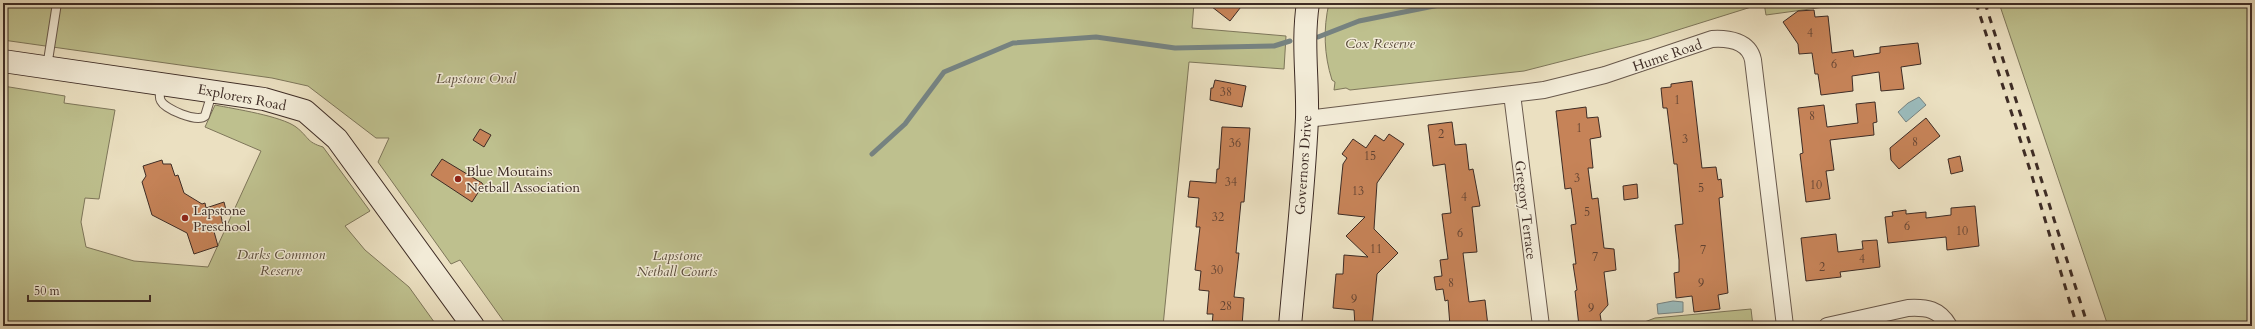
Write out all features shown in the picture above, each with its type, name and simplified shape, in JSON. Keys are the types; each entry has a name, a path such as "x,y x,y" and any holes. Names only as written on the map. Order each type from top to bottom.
{"main road":[{"name":"Governors Drive","path":"1290,326 1304,173 1307,119 1305,55 1308,3"},
{"name":"Explorers Road","path":"3,61 212,90 264,99 293,107 315,118 337,139 363,173 473,326"}],"street":[{"name":"Hume Road","path":"1307,119 1544,90 1605,75 1712,40 1733,41 1749,50 1753,60 1785,326"},
{"name":"Gregory Terrace","path":"1512,94 1540,326"},
{"path":"1827,326 1908,308 1931,309 1941,314 1949,326"}],"lane":[{"path":"47,68 57,3"},
{"path":"162,83 159,97 165,106 193,118 200,119 205,116 210,104 212,90"}],"green space":[{"path":"3,3 1194,3 1192,28 1286,36 1284,69 1189,62 1163,326 507,326 460,260 451,264 378,162 389,138 376,138 308,86 272,78 3,40"},
{"name":"Cox Reserve","path":"1329,3 1764,3 1649,39 1524,71 1350,90 1346,88 1334,90 1335,82 1332,80 1329,71 1325,42"},
{"path":"1764,3 1854,3 1766,15"},
{"path":"1999,3 2252,3 2252,326 2108,326"},
{"name":"Darks Common Reserve","path":"3,86 65,96 64,103 115,110 99,199 85,198 81,222 86,247 134,261 208,267 261,151 205,127 215,105 257,113 289,123 296,127 310,141 323,147 370,211 345,226 365,250 409,287 437,326 3,326"},
{"path":"1751,309 1753,326 1634,326 1655,318"}],"water":[{"path":"1919,97 1926,105 1906,122 1898,112 1908,103"},
{"path":"1673,301 1683,302 1683,312 1658,314 1657,304"}],"building":[{"path":"1207,3 1244,3 1230,21"},
{"path":"1814,10 1815,17 1828,16 1832,53 1853,50 1854,57 1880,53 1880,47 1918,43 1921,64 1901,67 1904,89 1881,91 1879,72 1852,76 1853,91 1821,95 1818,74 1815,74 1812,53 1799,54 1798,44 1783,22 1798,11"},
{"path":"1215,80 1246,86 1242,107 1210,100 1211,88 1213,88"},
{"path":"1692,81 1702,168 1716,167 1718,180 1721,179 1723,197 1719,198 1728,293 1718,295 1720,309 1694,312 1692,296 1676,298 1674,273 1679,272 1679,260 1675,225 1683,224 1677,164 1674,164 1667,108 1663,108 1661,88 1671,87 1671,84"},
{"path":"1875,102 1877,122 1873,123 1874,135 1830,140 1834,170 1826,171 1830,199 1806,202 1800,154 1803,153 1798,108 1824,105 1827,127 1858,123 1856,104"},
{"path":"1586,107 1587,118 1598,117 1601,137 1590,139 1593,168 1588,168 1592,199 1598,198 1604,248 1614,249 1616,270 1604,272 1608,305 1600,314 1602,326 1579,326 1575,291 1577,290 1573,264 1576,264 1571,225 1576,224 1571,188 1565,189 1556,111"},
{"path":"1926,118 1940,136 1899,169 1891,160 1890,148"},
{"path":"1452,122 1455,145 1466,144 1469,170 1473,169 1480,206 1472,207 1477,252 1463,253 1469,302 1485,300 1488,326 1450,326 1448,300 1445,301 1443,289 1436,290 1434,277 1442,276 1440,260 1448,259 1442,214 1451,213 1445,164 1433,166 1428,125"},
{"path":"1222,127 1250,128 1244,202 1241,202 1236,253 1239,253 1234,297 1244,298 1242,326 1212,326 1213,314 1207,314 1209,291 1199,290 1201,271 1195,270 1200,227 1196,227 1199,198 1188,197 1190,181 1216,183 1217,169 1219,169"},
{"path":"480,129 491,135 484,147 473,140"},
{"path":"1389,134 1404,144 1377,183 1374,229 1398,253 1377,274 1372,326 1355,326 1354,310 1333,308 1336,274 1343,274 1344,255 1368,257 1346,236 1365,217 1338,214 1343,164 1347,158 1342,154 1353,139 1366,148 1375,135 1384,141"},
{"path":"1960,156 1963,171 1951,174 1948,159"},
{"name":"Blue Moutains Netball Association","path":"442,159 482,183 483,185 472,202 431,175"},
{"path":"162,160 163,164 171,164 175,176 178,175 184,193 202,204 205,203 206,208 224,202 227,214 221,216 223,225 213,228 218,246 194,254 187,233 152,215 142,182 146,176 143,166"},
{"path":"1637,184 1638,198 1624,200 1623,186"},
{"path":"1975,206 1979,246 1947,250 1946,237 1888,243 1885,217 1893,216 1892,212 1906,210 1906,214 1926,212 1926,218 1951,215 1951,208"},
{"path":"1836,234 1838,252 1863,249 1862,241 1877,240 1880,267 1840,272 1841,277 1806,281 1801,238"}],"waterway":[{"path":"1318,37 1359,21 1449,3"},
{"path":"872,154 905,124 944,72 1013,43 1096,37 1175,48 1274,46 1290,41"}],"railway":[{"path":"1976,3 2031,173 2077,326"},
{"path":"1985,3 2088,326"}],"place":[{"name":"Blue Moutains Netball Association","path":"458,179"},
{"name":"Lapstone Preschool","path":"185,218"}],"park label":[{"name":"Lapstone Oval","path":"476,78"},
{"name":"Lapstone Netball Courts","path":"677,264"}]}
